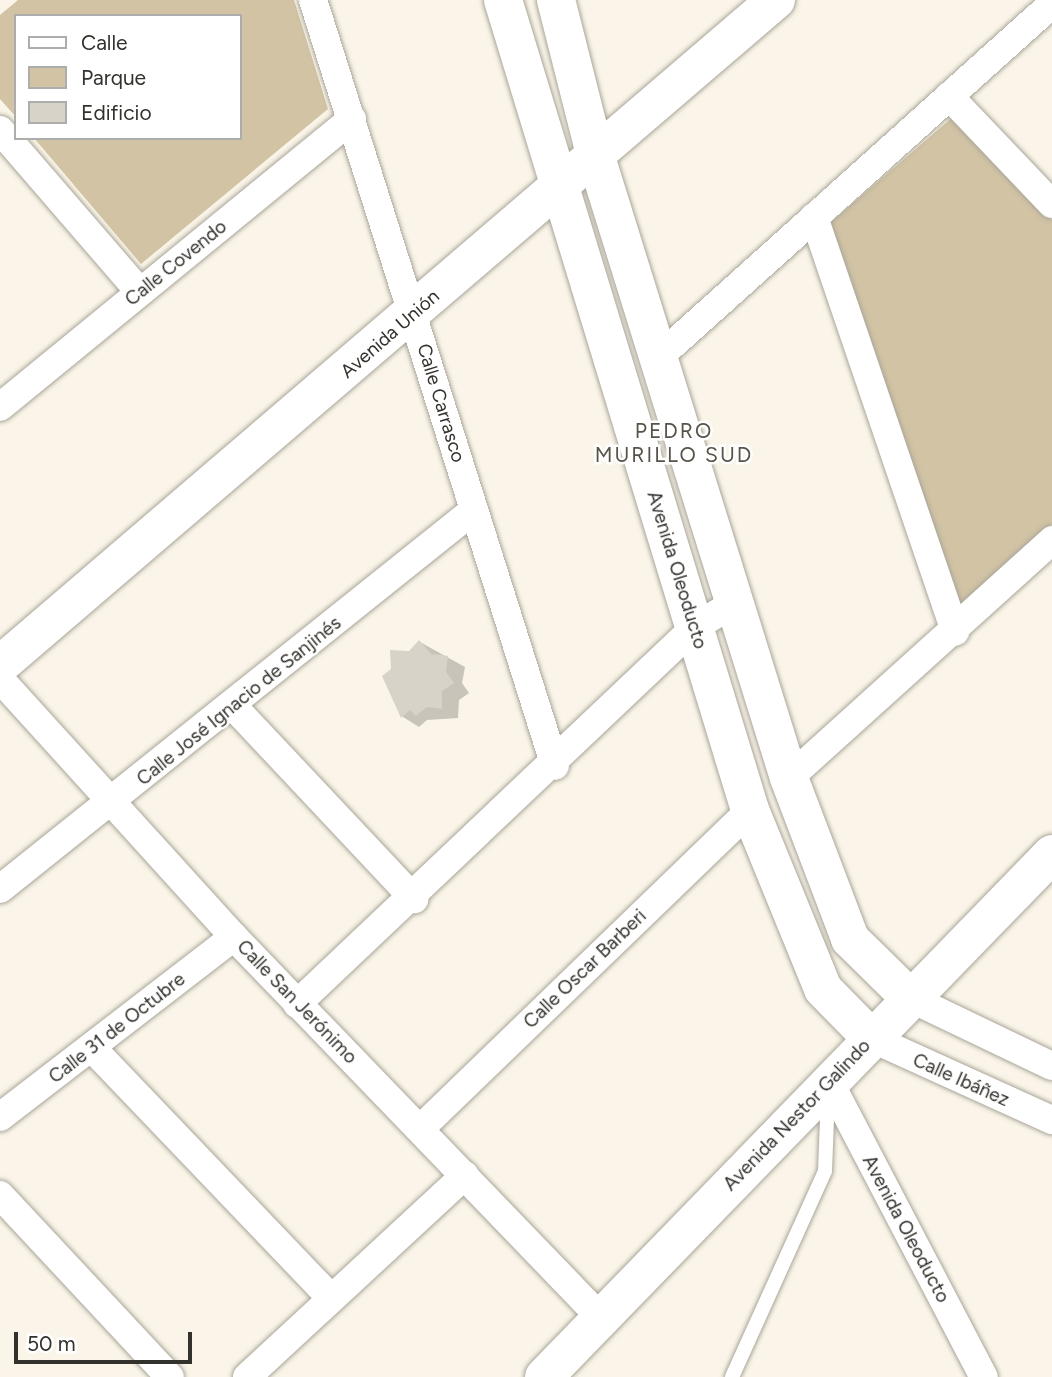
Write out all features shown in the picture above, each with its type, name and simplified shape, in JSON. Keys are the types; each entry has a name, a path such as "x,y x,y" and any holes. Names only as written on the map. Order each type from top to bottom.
{"street":[{"name":"Calle Carrasco","path":"313,0 555,766"},
{"name":"Avenida Oleoducto","path":"503,0 556,188 750,810 823,989 871,1038"},
{"path":"556,0 595,155 660,356 789,778 850,939 910,998 1052,1066"},
{"name":"Avenida Unión","path":"0,664 413,315 556,188 776,0"},
{"path":"660,356 1052,4"},
{"path":"949,96 1052,204"},
{"name":"Calle Covendo","path":"1,405 352,118"},
{"path":"0,130 140,292"},
{"path":"814,217 955,632"},
{"name":"Calle José Ignacio de Sanjinés","path":"0,889 114,802 474,510"},
{"path":"789,778 955,632 1052,540"},
{"path":"297,1003 414,899 555,766 695,627 736,602"},
{"name":"Calle San Jerónimo","path":"0,679 234,937 602,1319"},
{"path":"233,706 414,899"},
{"name":"Calle Oscar Barberi","path":"420,1129 750,810"},
{"name":"Avenida Nestor Galindo","path":"544,1377 1052,854"},
{"name":"Calle 31 de Octubre","path":"0,1117 234,937"},
{"name":"Calle Ibáñez","path":"871,1038 1052,1120"},
{"path":"92,1048 331,1298"},
{"name":"Avenida Oleoducto","path":"829,1081 984,1377"},
{"path":"247,1377 465,1175"},
{"path":"0,1195 170,1377"}],"lane":[{"path":"732,1377 825,1171 829,1081"}],"green space":[{"path":"18,0 294,0 328,109 141,264 36,140 242,140 242,14 14,14 14,115 0,99 0,15"},
{"path":"954,116 1052,220 1052,534 963,612 830,223"}],"building":[{"path":"419,640 431,654 448,656 446,672 454,683 442,691 442,709 427,707 416,716 410,710 401,718 382,676 391,669 390,650 409,651"}],"district":[{"name":"PEDRO MURILLO SUD","path":"674,443"}]}
